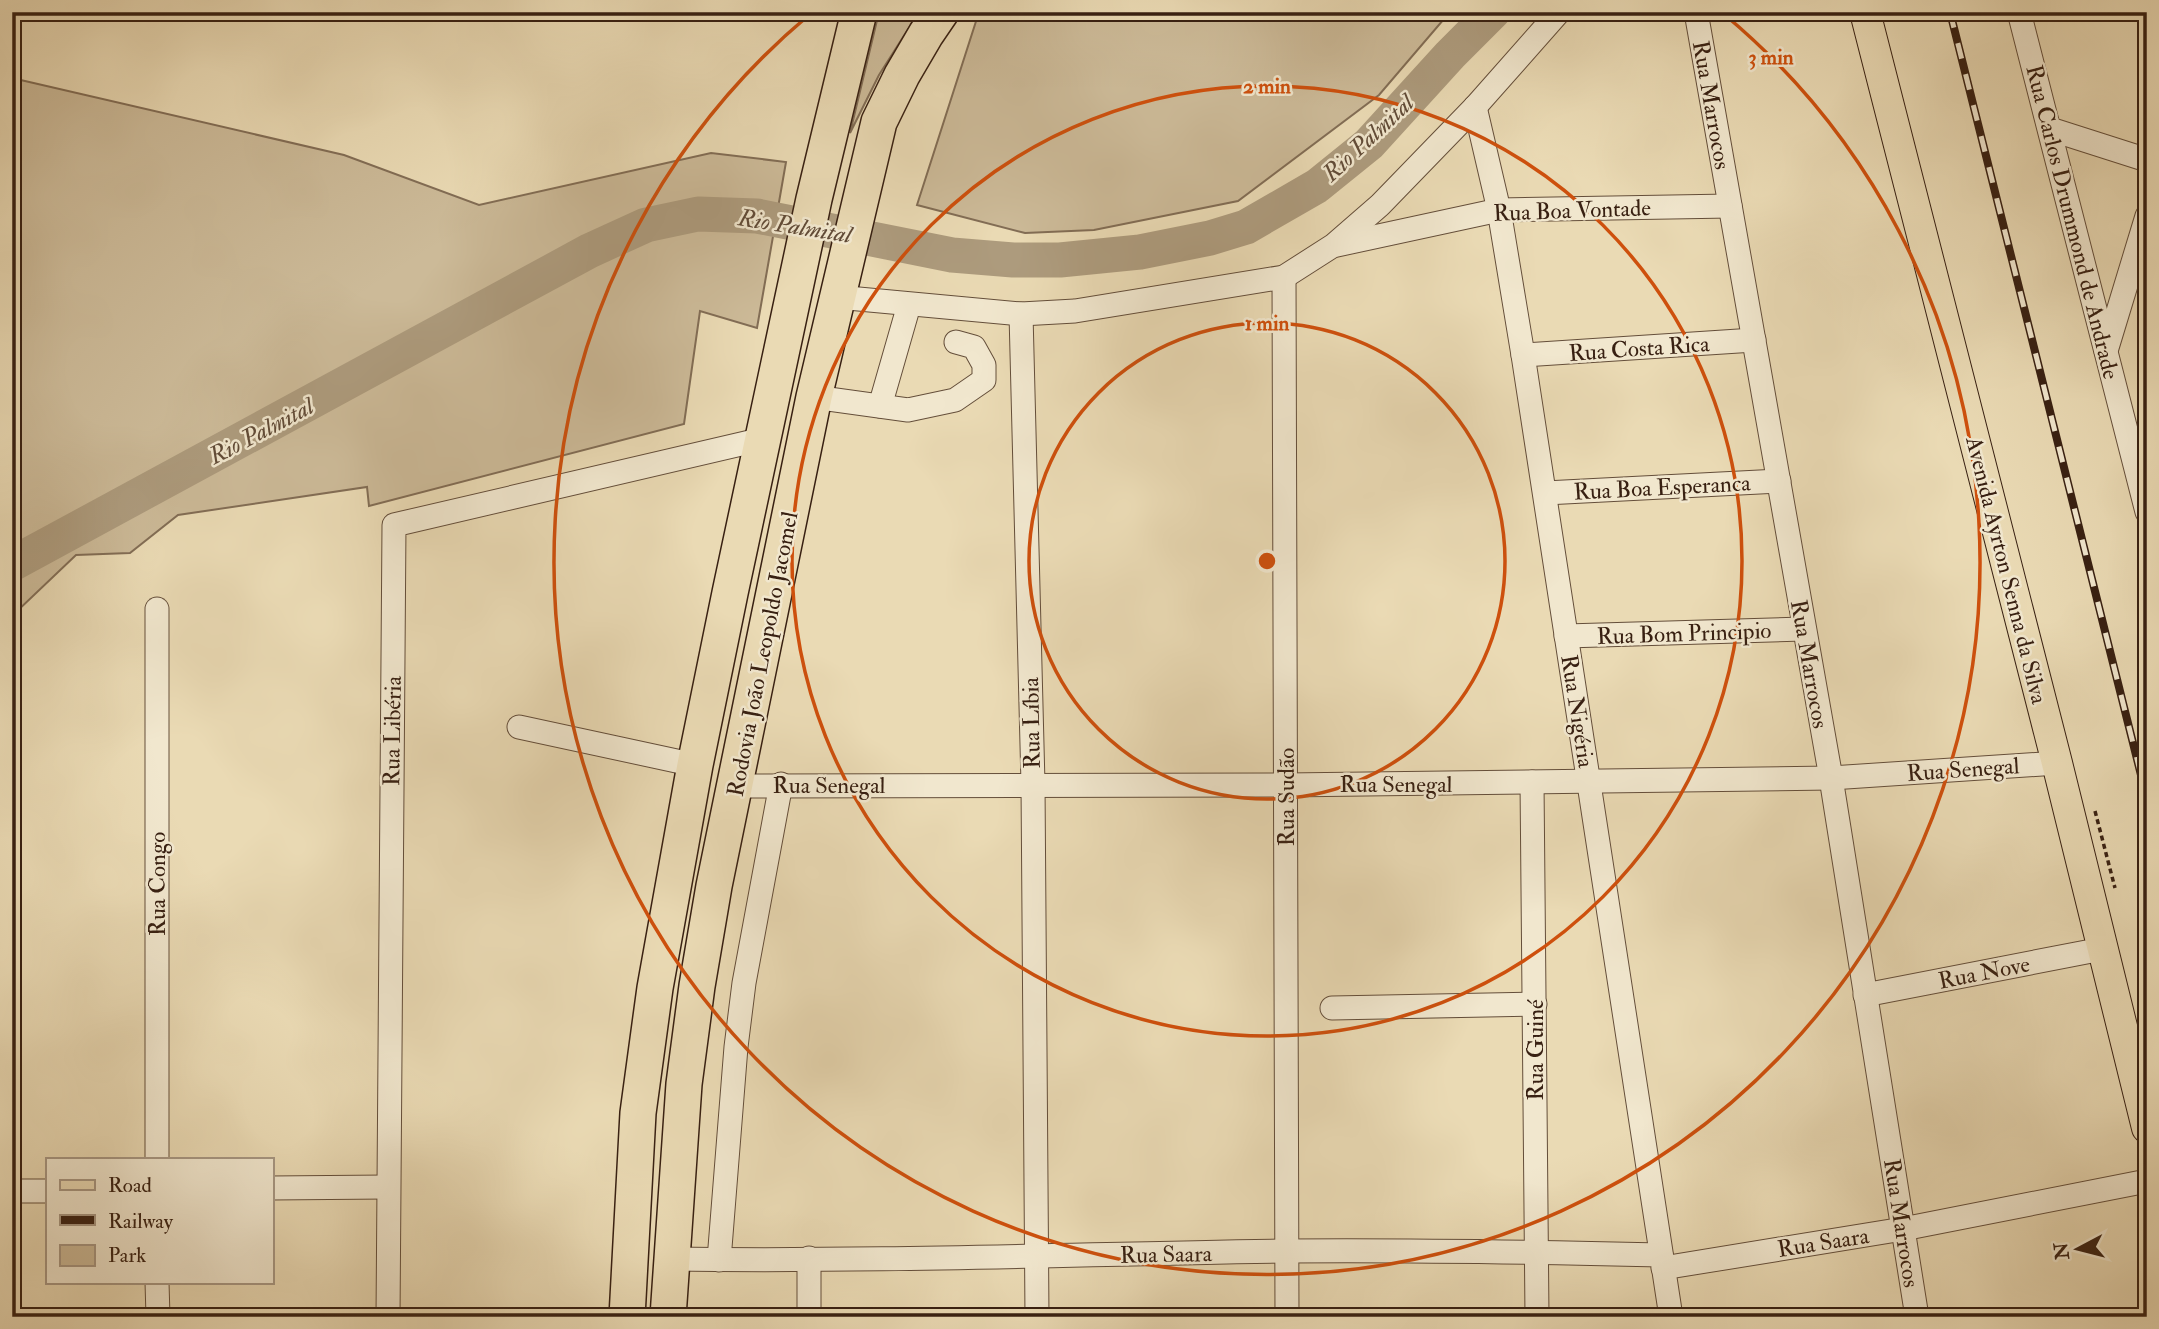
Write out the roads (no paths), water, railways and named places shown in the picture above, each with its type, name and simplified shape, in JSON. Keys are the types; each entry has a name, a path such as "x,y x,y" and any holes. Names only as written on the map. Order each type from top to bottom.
{"highway":[{"name":"Rodovia João Leopoldo Jacomel","path":"668,1317 684,1084 697,986 814,397 879,122 902,75 941,12"},
{"name":"Rodovia João Leopoldo Jacomel","path":"627,1317 638,1113 654,988 695,765 849,20"}],"main road":[{"name":"Avenida Ayrton Senna da Silva","path":"1865,12 2057,763 2147,1128"}],"street":[{"path":"836,297 1021,314 1074,311 1284,277 1334,245 1415,171 1559,12"},
{"name":"Rua Marrocos","path":"1696,12 1831,778 1917,1317"},
{"name":"Rua Carlos Drummond de Andrade","path":"2019,12 2147,512"},
{"name":"Rua Nigéria","path":"1475,107 1499,210 1523,355 1671,1317"},
{"path":"2050,130 2147,160"},
{"name":"Rua Boa Vontade","path":"1334,245 1499,210 1730,206"},
{"path":"2106,352 2147,216"},
{"name":"Rua Sudão","path":"1284,277 1287,1317"},
{"path":"880,406 909,305"},
{"name":"Rua Líbia","path":"1021,314 1033,784 1037,1317"},
{"name":"Rua Costa Rica","path":"1523,355 1754,340"},
{"path":"814,397 908,410 955,400 984,380 985,365 974,347 956,342"},
{"name":"Rua Libéria","path":"388,1317 394,526 763,439"},
{"name":"Rua Boa Esperanca","path":"1545,493 1779,481"},
{"name":"Rua Congo","path":"157,609 157,1158"},
{"name":"Rua Bom Principio","path":"1566,636 1803,629"},
{"path":"520,727 695,765"},
{"name":"Rua Senegal","path":"735,786 1286,785 1831,778 2057,763"},
{"name":"Rua Guiné","path":"1532,782 1537,1317"},
{"path":"719,1260 736,1047 744,983 781,784"},
{"name":"Rua Nove","path":"1865,995 2102,949"},
{"path":"1332,1008 1535,1004"},
{"name":"Rua Saara","path":"671,1259 1037,1257 1286,1251 1536,1252 1662,1261 1903,1229 2147,1181"},
{"path":"273,1188 387,1186"},
{"path":"12,1191 46,1191"},
{"path":"809,1258 809,1317"},
{"path":"157,1284 158,1317"}],"waterway":[{"name":"Rio Palmital","path":"12,564 589,251 646,225 698,214 757,216 952,255 1013,260 1060,260 1140,252 1210,238 1246,227 1317,186 1369,144 1493,12"}],"railway":[{"path":"1950,12 2147,799"}]}
